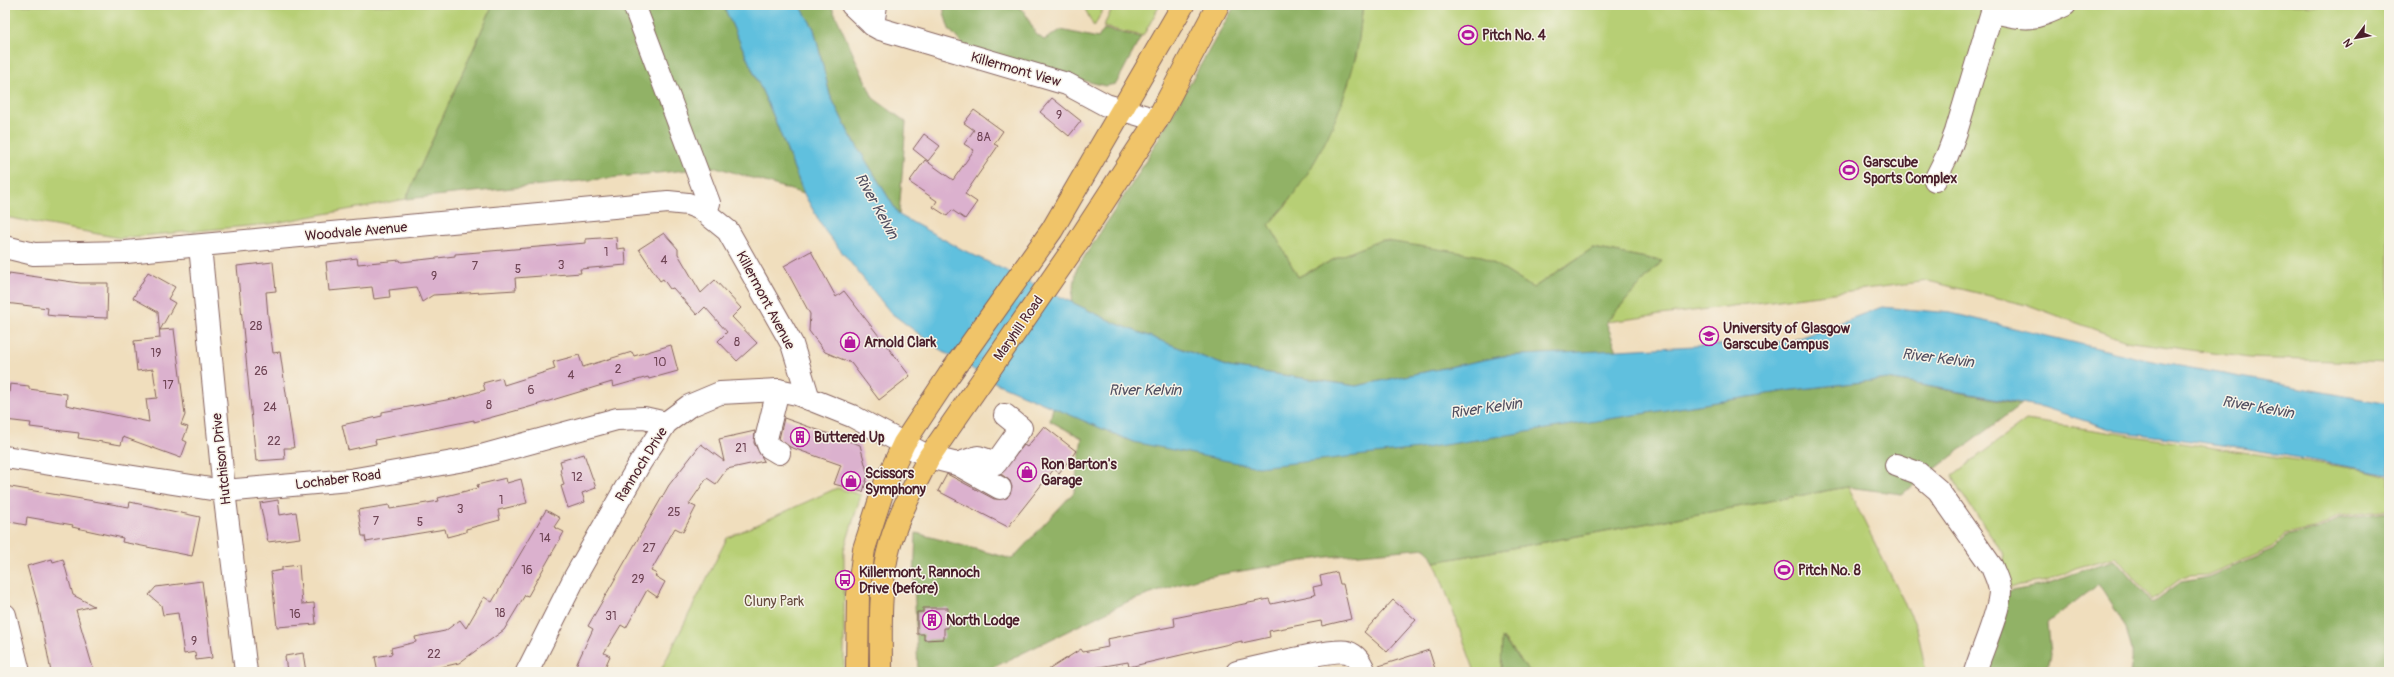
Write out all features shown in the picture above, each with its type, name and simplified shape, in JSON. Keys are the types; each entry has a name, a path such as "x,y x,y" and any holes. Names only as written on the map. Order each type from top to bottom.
{"main road":[{"name":"Maryhill Road","path":"857,672 858,595 868,533 885,484 904,443 949,375 1052,230 1183,5"},
{"name":"Maryhill Road","path":"881,672 882,596 887,556 897,524 929,457 1075,246 1157,120 1218,5"},
{"path":"1052,230 1075,246"}],"street":[{"path":"634,5 709,203 706,212"},
{"name":"Killermont View","path":"852,5 874,15 892,33 1067,84 1106,106 1157,120"},
{"path":"1935,180 1948,156 1993,8 2020,18 2032,19 2065,5"},
{"name":"Woodvale Avenue","path":"5,247 34,254 126,252 668,202 688,204 706,212"},
{"name":"Killermont Avenue","path":"706,212 728,231 788,338 798,359 809,399"},
{"name":"Hutchison Drive","path":"200,246 224,491 246,672"},
{"path":"778,390 766,439 769,447 779,452"},
{"name":"Rannoch Drive","path":"527,672 579,570 640,463 666,423 688,406 720,393 778,390 809,399 859,419 929,457 957,464 1000,488"},
{"path":"957,464 978,457 996,462 1021,428 1005,415"},
{"name":"Lochaber Road","path":"5,457 224,491 350,480 462,460 617,419 644,418 666,423"},
{"path":"1896,465 1918,473 1938,490 1992,567 1998,580 2000,591 1998,604 1975,672"},
{"path":"858,595 882,596"},
{"path":"5,615 19,672"},
{"path":"1237,672 1326,653 1346,652 1359,660 1365,672"}],"green space":[{"path":"5,5 493,5 406,199 270,224 120,238 5,217"},
{"path":"493,5 723,5 773,115 804,194 716,167 406,199"},
{"path":"800,5 831,5 873,98 906,122 899,215 849,133 830,95 814,29"},
{"path":"944,5 1014,5 1024,11 1036,34 1044,40 1061,30 1098,38 1104,29 1141,37 1116,84 1105,86 968,51 949,29 944,13"},
{"path":"1083,5 1105,5 1094,27"},
{"path":"1114,5 1160,5 1143,36 1103,27"},
{"path":"1235,5 1363,5 1357,53 1349,82 1333,126 1311,168 1269,224 1298,277 1339,257 1381,240 1482,256 1533,288 1593,248 1662,261 1606,322 1617,351 1503,356 1356,386 1229,367 1115,323 1071,302 1077,268 1137,176"},
{"name":"Garscube Sports Complex","path":"1363,5 2389,5 2389,363 2249,358 2126,341 2031,306 1928,281 1606,322 1662,261 1593,248 1533,288 1482,256 1339,257 1298,277 1268,224 1288,203 1356,58"},
{"path":"1888,379 2021,404 1902,494 1847,487 1435,562 1426,548 1327,557 1199,578 1127,602 984,672 918,672 914,580 916,533 1012,559 1074,492 1082,438 1050,421 1053,407 1133,442 1568,425 1793,390"},
{"path":"2026,420 2364,470 2389,476 2389,510 2340,516 2314,529 2283,535 2272,548 2207,575 2187,576 2179,580 2152,600 2116,557 2079,567 2047,581 2020,585 2002,591 2000,572 2005,555 1959,490 1953,475"},
{"path":"1847,487 1917,628 1926,672 1530,672 1503,638 1501,672 1475,672 1435,562"},
{"name":"Cluny Park","path":"837,488 861,495 844,550 844,672 660,672 727,538"},
{"path":"2389,512 2389,672 2130,672 2132,660 2131,649 2124,626 2098,584 2047,623 2050,655 2046,672 1984,672 2005,593 2045,585 2115,560 2152,603 2181,582 2208,577 2273,550 2284,537 2316,530 2341,518"},
{"path":"1502,638 1530,672 1501,672"}],"water":[{"name":"River Kelvin","path":"723,5 800,5 814,29 830,95 849,133 899,215 963,250 1115,323 1229,367 1356,386 1503,356 1791,341 1882,307 1951,313 2147,360 2389,404 2389,474 2238,447 2116,431 2043,407 1888,379 1793,390 1419,449 1258,467 1133,442 996,383 942,351 891,313 825,231 804,194 773,115"}],"building":[{"path":"1052,98 1081,121 1069,136 1040,112"},
{"path":"974,110 1003,131 994,144 998,146 965,194 977,202 965,219 952,210 947,216 933,207 937,201 909,182 925,160 953,180 974,150 964,144 974,130 964,123"},
{"path":"924,134 940,146 928,161 913,149"},
{"path":"664,233 678,249 678,254 701,293 715,280 741,308 732,317 757,343 737,361 718,341 727,332 705,307 697,315 673,288 670,289 663,279 660,281 639,249"},
{"path":"616,237 617,249 625,248 626,265 580,269 581,273 515,278 516,290 433,295 422,302 416,287 389,290 390,297 374,299 372,287 329,291 326,262 357,258 358,264 400,260 401,262 455,256 455,254 586,243 586,239"},
{"name":"Arnold Clark","path":"811,251 836,297 844,291 910,376 879,400 851,363 825,352 809,331 810,314 784,266"},
{"path":"273,262 276,291 266,292 268,316 273,353 280,352 294,448 284,448 285,459 256,461 237,266"},
{"path":"148,272 175,287 168,299 175,303 160,330 174,329 185,415 181,425 188,427 183,440 187,442 181,458 123,437 121,445 78,438 79,433 30,427 31,423 5,420 5,393 9,393 10,384 29,386 29,389 67,394 66,405 149,422 146,399 157,398 153,369 137,371 134,341 160,338 158,312 133,298"},
{"path":"9,273 80,283 108,283 107,318 47,315 48,308 5,303 5,275 9,276"},
{"path":"671,345 678,371 649,379 648,377 613,387 612,382 474,422 474,420 375,440 376,444 348,450 342,425 382,416 382,412 457,398 485,390 483,383 502,378 504,385 555,369 553,362 579,355 583,367 632,352 634,356"},
{"path":"784,418 860,445 868,475 863,492 834,484 841,465 790,447 779,439"},
{"path":"1044,426 1076,451 1059,473 1054,469 1008,527 938,491 947,474 994,499 1007,498 1012,487 1010,481 1001,474 1024,445 1027,447"},
{"path":"755,431 754,443 764,461 727,469 716,484 707,478 689,504 696,507 683,532 675,528 651,571 657,574 655,576 665,582 657,597 647,590 626,628 621,625 604,653 610,656 603,672 573,672 593,629 588,626 669,485 701,444 724,461 719,439"},
{"path":"584,454 596,488 582,493 585,502 568,508 561,486 564,485 560,469 562,468 560,461"},
{"path":"506,478 507,483 521,479 527,503 498,510 500,520 466,529 466,532 447,537 445,529 366,542 365,536 362,536 358,510 389,505 390,509 439,501 438,498 478,488 477,485"},
{"path":"5,486 129,507 130,502 200,517 192,556 122,542 123,538 72,527 73,525 27,517 26,525 5,521"},
{"path":"278,500 280,515 296,512 300,538 268,542 260,503"},
{"path":"546,510 560,518 554,527 564,532 528,596 525,595 504,630 459,663 420,672 378,672 375,657 392,654 391,648 416,642 415,637 445,631 460,620 466,628 484,597 492,602"},
{"path":"52,559 53,562 63,559 73,595 94,606 76,610 93,668 76,672 51,672 39,609 27,566"},
{"path":"299,565 302,604 314,603 316,624 277,627 271,572 282,570 282,567"},
{"path":"1337,572 1340,584 1343,584 1351,619 1322,626 1321,621 1269,631 1270,637 1242,643 1242,641 1129,667 1128,662 1093,668 1095,672 1045,672 1081,649 1083,652 1108,647 1107,639 1175,626 1174,618 1269,599 1271,604 1315,595 1313,587 1322,585 1320,576"},
{"path":"202,581 212,658 196,660 195,652 184,654 178,613 163,615 161,605 149,595 156,587"},
{"path":"1393,600 1416,620 1387,652 1364,632"},
{"name":"North Lodge","path":"923,608 948,608 948,628 944,628 944,639 924,640 924,634 917,634 917,612 923,612"},
{"path":"1429,650 1436,672 1377,672 1376,667"},
{"path":"303,653 306,672 287,672 285,656"}],"place":[{"name":"Pitch No. 4","path":"1468,35"},
{"name":"Garscube Sports Complex","path":"1849,170"},
{"name":"University of Glasgow Garscube Campus","path":"1709,336"},
{"name":"Arnold Clark","path":"850,342"},
{"name":"Buttered Up","path":"800,437"},
{"name":"Ron Barton's Garage","path":"1027,472"},
{"name":"Scissors Symphony","path":"851,481"},
{"name":"Pitch No. 8","path":"1784,570"},
{"name":"Killermont, Rannoch Drive (before)","path":"845,580"},
{"name":"North Lodge","path":"932,620"}]}
